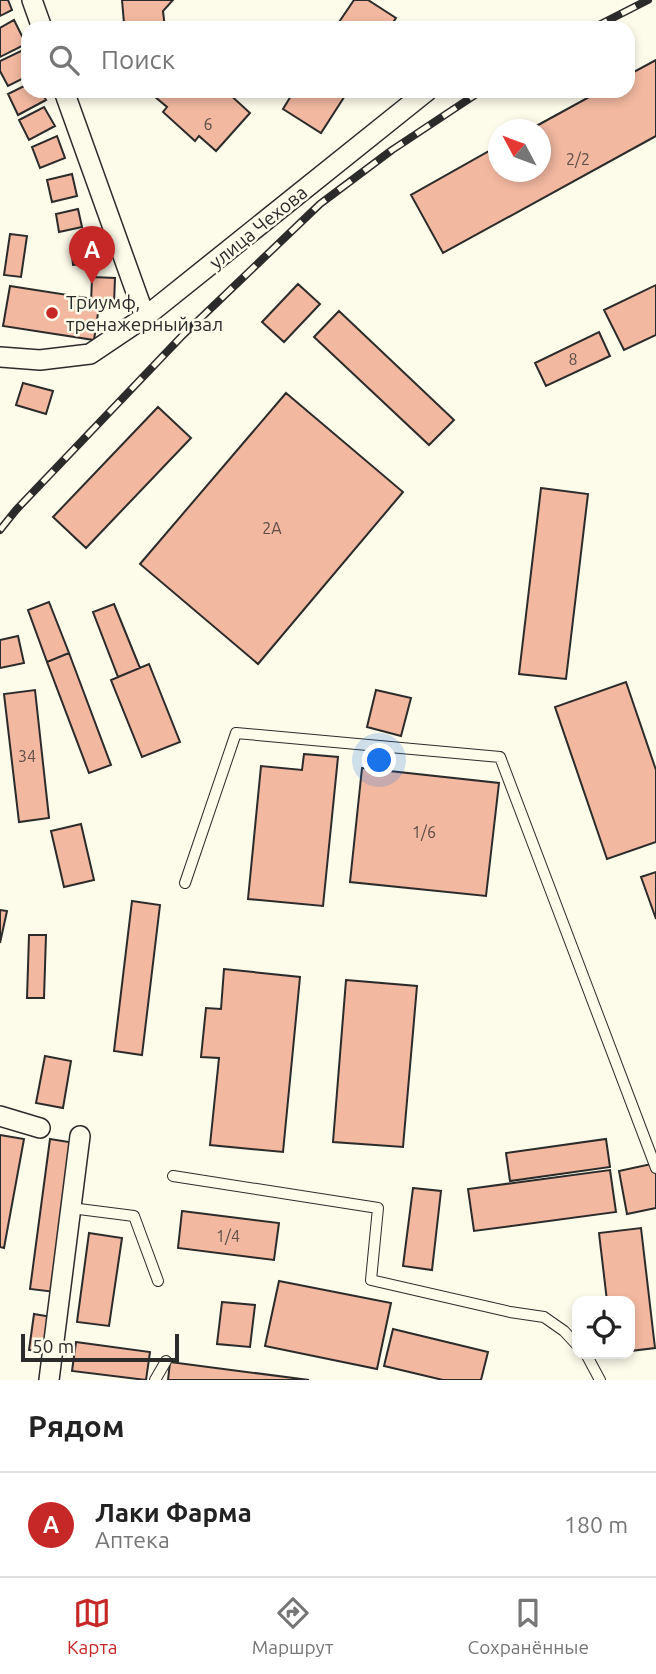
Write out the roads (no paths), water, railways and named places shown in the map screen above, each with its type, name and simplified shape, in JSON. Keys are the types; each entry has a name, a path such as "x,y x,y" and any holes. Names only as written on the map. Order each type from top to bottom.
{"street":[{"path":"32,0 40,21"},
{"path":"67,98 145,317"},
{"name":"улица Чехова","path":"0,357 40,360 90,354 145,317 418,98"},
{"path":"0,1116 40,1128"},
{"path":"49,1380 80,1136"}],"lane":[{"path":"185,883 236,733 500,757 656,1168"},
{"path":"173,1176 378,1208 371,1280 509,1312 544,1317 572,1340"},
{"path":"71,1208 134,1216 158,1281"},
{"path":"589,1359 600,1380"},
{"path":"155,1380 166,1361"}],"railway":[{"path":"607,21 648,0"},
{"path":"0,530 183,335 320,204 392,150 470,98"}],"place":[{"name":"Лаки Фарма","path":"92,284"},
{"name":"Триумф, тренажерный зал","path":"52,313"}]}
